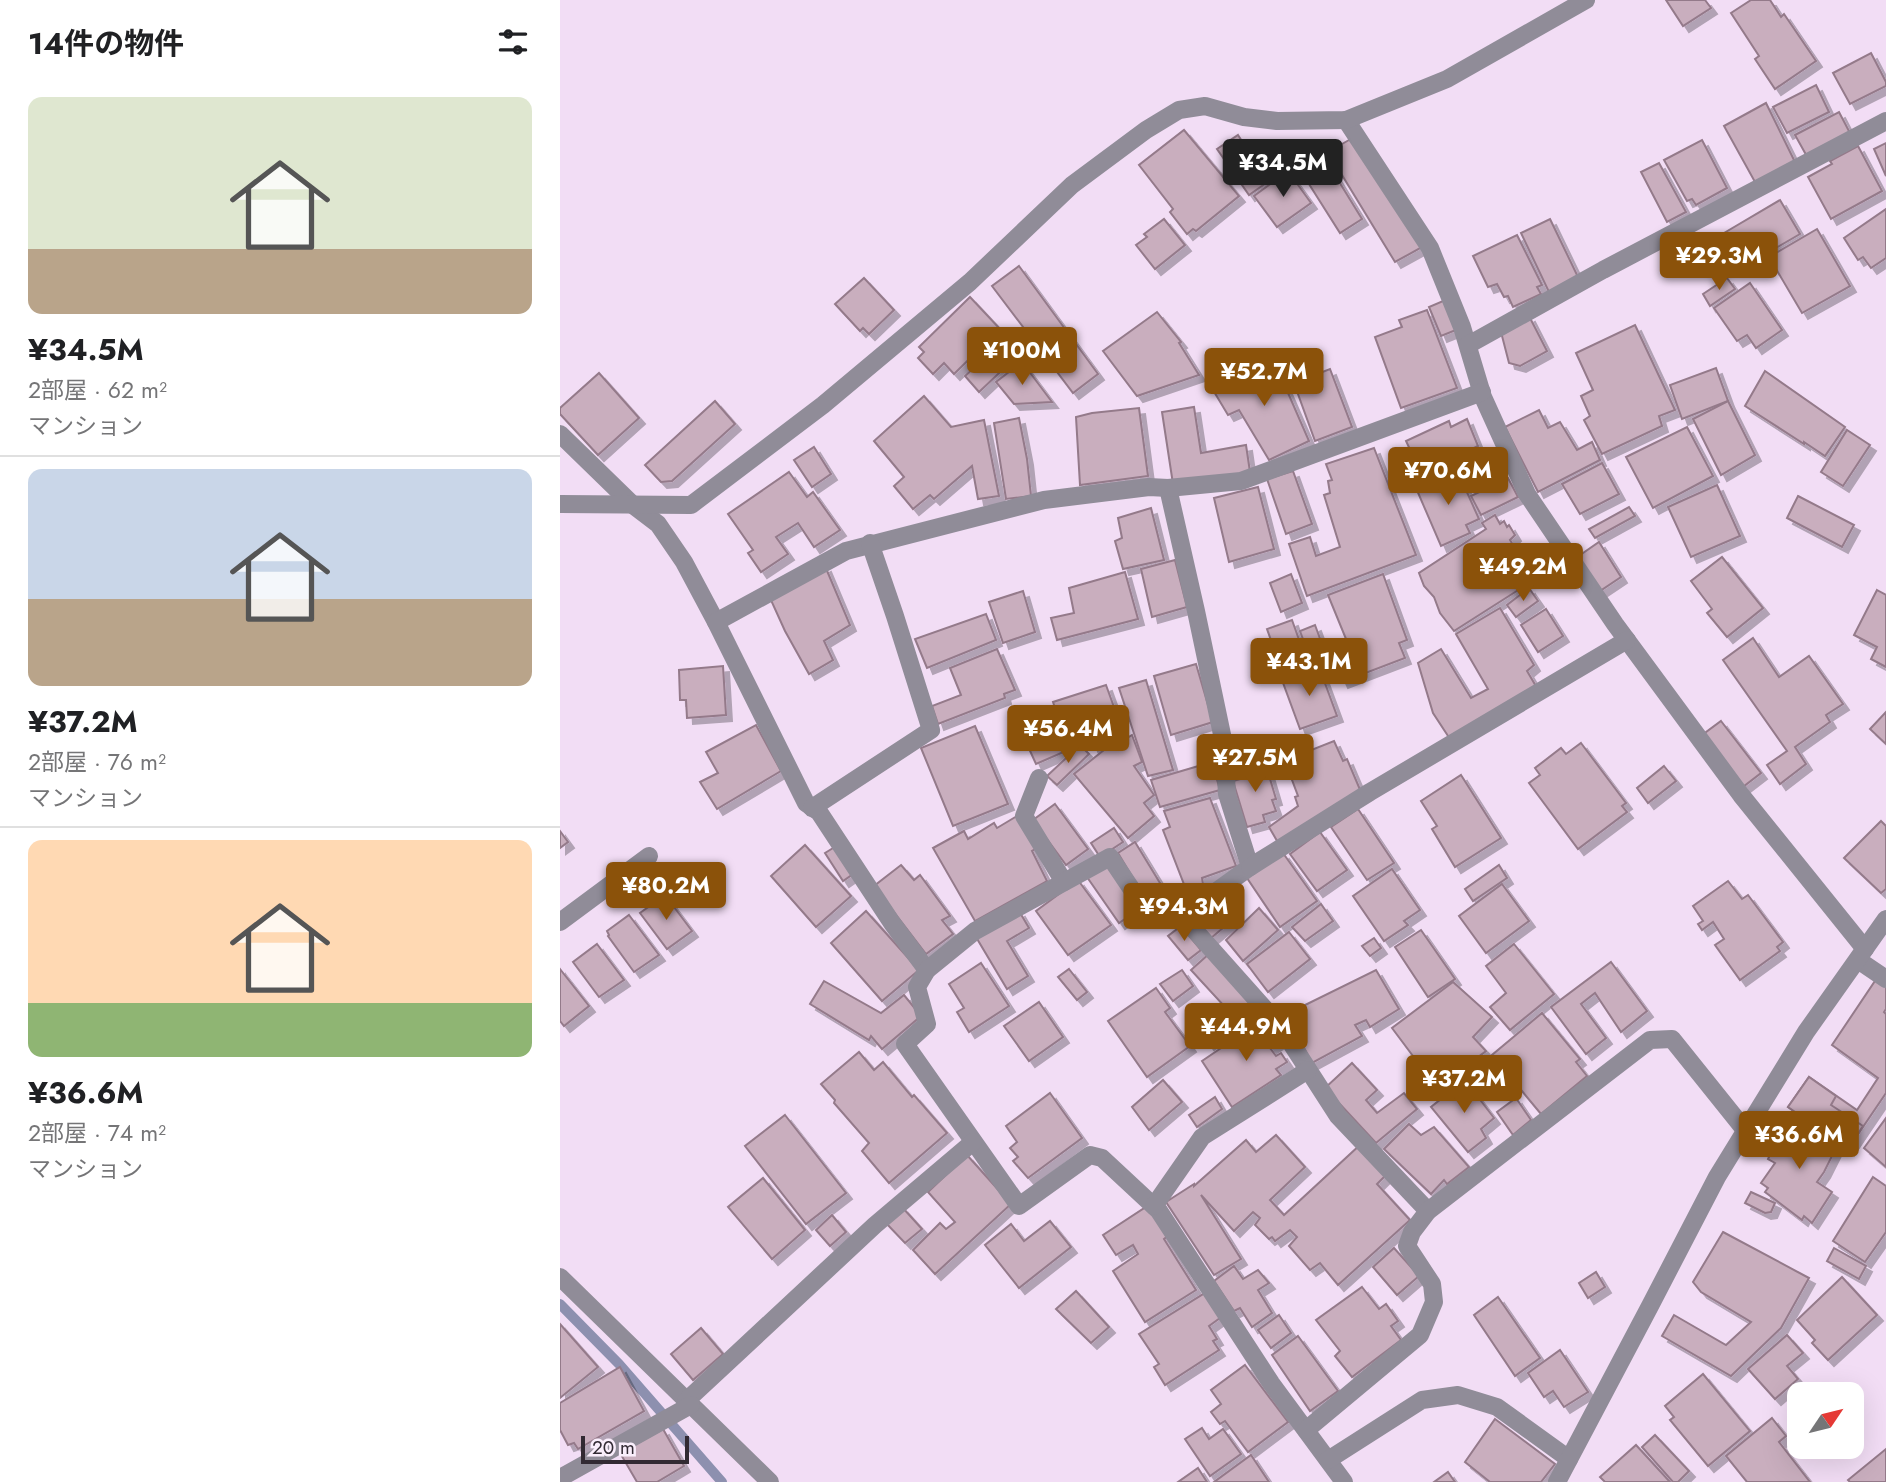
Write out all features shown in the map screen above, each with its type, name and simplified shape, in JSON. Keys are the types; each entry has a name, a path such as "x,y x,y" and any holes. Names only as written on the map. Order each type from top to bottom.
{"street":[{"path":"560,504 691,505 823,405 960,291 1072,185 1146,130 1179,110 1205,106 1244,117 1277,121 1346,120 1447,79 1586,0"},
{"path":"1346,120 1430,248 1462,327 1482,392 1527,494 1627,640 1741,795 1862,954 1886,979"},
{"path":"1468,345 1603,270 1886,121"},
{"path":"716,621 846,551 870,543 1044,500 1149,487 1168,488 1241,481 1482,392"},
{"path":"560,434 633,505 657,524 684,562 806,803 819,812 892,923 927,970"},
{"path":"1168,488 1224,744 1227,794 1250,867"},
{"path":"812,808 931,730 870,543"},
{"path":"1345,1482 1271,1382 1154,1206 1102,1158 1090,1155 1019,1206 905,1044 927,1024 917,987 927,970 975,931 1110,857 1149,915 1169,919 1182,916 1250,867 1370,792 1627,640"},
{"path":"1039,779 1024,816 1064,882"},
{"path":"560,922 649,856"},
{"path":"1182,916 1280,1026 1338,1116 1428,1211"},
{"path":"1557,1482 1717,1177 1807,1032 1886,919"},
{"path":"1306,1430 1420,1335 1434,1302 1432,1284 1407,1246 1412,1232 1428,1211 1650,1040 1672,1039 1745,1130"},
{"path":"1154,1206 1202,1137 1307,1070"},
{"path":"560,1478 689,1403 876,1225 973,1142"},
{"path":"560,1277 770,1482"},
{"path":"1328,1460 1422,1400 1458,1395 1497,1407 1569,1459"}],"building":[{"path":"1666,0 1705,0 1711,8 1683,26"},
{"path":"1751,0 1770,0 1781,17 1784,14 1816,61 1775,89 1755,59 1759,56 1731,13"},
{"path":"1871,53 1886,86 1850,104 1833,73"},
{"path":"1816,85 1829,112 1787,133 1773,107"},
{"path":"1766,103 1795,162 1755,182 1724,126"},
{"path":"1839,112 1851,135 1809,160 1795,135"},
{"path":"1184,130 1239,196 1196,231 1193,229 1187,234 1170,212 1173,209 1139,165"},
{"path":"1238,135 1247,149 1271,141 1289,167 1249,195 1217,149"},
{"path":"1356,136 1424,246 1395,262 1328,152"},
{"path":"1702,140 1727,188 1696,205 1692,199 1687,201 1664,160"},
{"path":"1314,141 1362,219 1340,233 1283,143"},
{"path":"1886,143 1886,176 1874,149"},
{"path":"1858,146 1882,191 1831,219 1808,177"},
{"path":"1659,163 1686,212 1667,222 1641,172"},
{"path":"1288,171 1311,203 1277,227 1254,196"},
{"path":"1780,200 1800,234 1743,267 1724,233"},
{"path":"1886,209 1886,258 1871,268 1863,257 1858,260 1844,238"},
{"path":"1164,219 1185,245 1155,269 1136,245 1147,237 1144,234"},
{"path":"1550,219 1578,277 1549,292 1521,233"},
{"path":"1817,229 1850,286 1802,313 1769,257"},
{"path":"1517,235 1542,285 1537,287 1541,294 1513,307 1508,296 1504,297 1497,284 1488,287 1473,256"},
{"path":"1019,266 1098,374 1073,393 992,286"},
{"path":"864,278 894,310 869,334 863,328 860,331 835,304"},
{"path":"1727,278 1735,289 1710,306 1703,294"},
{"path":"1750,283 1782,330 1756,348 1747,335 1737,341 1714,308"},
{"path":"970,297 1000,329 954,374 944,363 933,374 918,358 924,352 919,347"},
{"path":"1450,298 1461,328 1441,336 1429,307"},
{"path":"1427,310 1457,388 1401,408 1375,337 1402,327 1399,320"},
{"path":"1157,312 1181,342 1179,343 1199,375 1137,396 1103,351"},
{"path":"1529,316 1547,351 1520,366 1509,363 1501,332"},
{"path":"1635,325 1675,410 1659,416 1662,426 1602,454 1584,420 1590,416 1581,396 1593,390 1576,353"},
{"path":"1000,344 1014,359 979,392 965,376"},
{"path":"1272,361 1309,441 1269,460 1239,410 1228,415 1210,385"},
{"path":"1022,362 1052,402 1014,404 996,382"},
{"path":"1716,368 1728,401 1682,419 1670,385"},
{"path":"1330,369 1352,427 1315,441 1294,383"},
{"path":"1765,371 1845,427 1825,456 1745,406"},
{"path":"599,373 639,418 598,455 560,414 560,408"},
{"path":"924,396 951,427 984,420 999,496 978,499 972,466 934,499 930,495 913,509 894,486 904,477 874,441"},
{"path":"715,401 735,424 672,481 661,482 645,465"},
{"path":"1728,401 1755,455 1721,475 1693,419"},
{"path":"1194,407 1201,453 1246,445 1250,472 1173,484 1162,412"},
{"path":"1139,408 1148,476 1080,485 1076,417"},
{"path":"1539,410 1548,428 1560,422 1577,450 1592,442 1600,460 1538,492 1505,427"},
{"path":"1019,418 1031,496 1006,499 994,423"},
{"path":"1467,419 1478,446 1472,449 1474,453 1423,477 1406,441 1449,421 1451,427"},
{"path":"1687,427 1713,476 1653,508 1626,457"},
{"path":"1847,430 1870,445 1843,486 1821,472"},
{"path":"814,447 831,474 812,487 794,460"},
{"path":"1374,448 1416,555 1307,596 1289,544 1310,537 1316,556 1340,547 1324,495 1330,493 1328,481 1332,480 1326,464"},
{"path":"1602,463 1619,494 1580,514 1562,484"},
{"path":"1457,470 1479,519 1466,525 1470,533 1441,546 1416,488"},
{"path":"1293,471 1312,524 1286,534 1267,479"},
{"path":"789,472 807,497 813,492 840,530 814,547 798,523 776,537 788,554 761,572 748,553 753,550 728,514"},
{"path":"1508,478 1518,497 1481,515 1471,496"},
{"path":"1717,485 1740,536 1691,557 1668,507"},
{"path":"1258,487 1274,549 1229,562 1214,498"},
{"path":"1798,496 1854,525 1842,547 1787,518"},
{"path":"1629,507 1635,516 1595,538 1589,529"},
{"path":"1151,508 1164,560 1123,569 1115,541 1122,538 1118,518"},
{"path":"1495,515 1500,524 1504,521 1507,527 1509,525 1515,535 1510,540 1519,555 1507,564 1523,587 1454,631 1440,613 1434,597 1424,586 1419,573 1486,529 1482,523"},
{"path":"1599,542 1621,577 1594,595 1573,560"},
{"path":"1722,557 1763,608 1727,637 1707,613 1712,609 1691,581"},
{"path":"1175,560 1187,607 1152,617 1141,569"},
{"path":"825,566 850,625 824,641 833,660 809,674 770,598"},
{"path":"1125,572 1138,619 1057,640 1051,618 1074,613 1069,588"},
{"path":"1291,574 1302,603 1281,612 1270,583"},
{"path":"1383,574 1407,640 1399,643 1405,658 1342,682 1331,657 1345,652 1348,658 1353,656 1328,595"},
{"path":"1529,588 1538,601 1516,617 1507,605"},
{"path":"1877,590 1886,595 1886,667 1871,659 1877,647 1854,635"},
{"path":"1023,591 1035,632 1003,643 989,602"},
{"path":"1500,608 1534,665 1527,671 1537,688 1450,739 1433,713 1418,663 1441,649 1471,698 1488,689 1456,634"},
{"path":"1546,609 1563,636 1538,652 1521,625"},
{"path":"986,614 996,640 927,668 915,639"},
{"path":"1292,620 1308,665 1283,674 1267,629"},
{"path":"1315,625 1326,655 1311,661 1300,631"},
{"path":"1753,638 1779,677 1809,656 1843,704 1826,715 1830,722 1795,747 1806,764 1780,784 1767,765 1787,751 1723,660"},
{"path":"997,649 1015,690 1004,694 1005,698 938,724 932,706 961,695 950,668"},
{"path":"1196,664 1213,722 1171,735 1154,676"},
{"path":"723,666 726,715 687,718 686,700 680,700 679,670"},
{"path":"1319,667 1337,716 1300,729 1282,680"},
{"path":"1146,680 1173,770 1148,776 1119,688"},
{"path":"1106,685 1124,735 1093,748 1084,727 1064,735 1053,702"},
{"path":"1047,707 1066,751 1036,764 1016,720"},
{"path":"1886,712 1886,744 1870,729"},
{"path":"1721,721 1761,773 1735,793 1694,741"},
{"path":"756,725 781,771 717,809 700,782 718,773 706,752"},
{"path":"975,726 1008,804 953,826 921,748"},
{"path":"1132,735 1142,762 1134,766 1154,795 1144,803 1154,816 1128,838 1074,774 1109,746 1116,745"},
{"path":"1334,741 1343,761 1347,759 1361,792 1280,846 1269,827 1298,806 1295,797 1298,796 1283,756 1308,748 1309,751"},
{"path":"1581,743 1626,803 1622,806 1627,812 1578,849 1529,783 1540,775 1535,768 1561,748 1566,754"},
{"path":"1080,745 1089,754 1057,785 1047,776"},
{"path":"1212,762 1220,790 1160,807 1151,780"},
{"path":"1265,762 1276,799 1272,800 1276,811 1263,815 1265,822 1247,827 1233,781 1244,778 1241,769"},
{"path":"1664,766 1676,781 1648,803 1637,788"},
{"path":"1461,775 1501,838 1455,867 1432,829 1437,826 1421,801"},
{"path":"1210,798 1236,866 1202,878 1203,884 1187,892 1163,830 1170,827 1164,811"},
{"path":"1055,804 1088,849 1066,865 1033,820"},
{"path":"1358,809 1394,863 1367,880 1331,827"},
{"path":"1017,816 1037,848 1032,851 1047,881 975,921 933,848 964,831 968,839 994,823 997,828"},
{"path":"1881,821 1886,826 1886,889 1881,893 1844,858"},
{"path":"1114,828 1123,842 1100,857 1091,843"},
{"path":"560,831 568,842 560,848"},
{"path":"1320,832 1347,870 1317,891 1290,854"},
{"path":"1135,842 1163,888 1145,898 1118,853"},
{"path":"805,845 851,896 816,927 771,876"},
{"path":"838,845 856,872 843,881 825,853"},
{"path":"1283,853 1317,901 1280,927 1247,878"},
{"path":"1109,862 1141,908 1119,923 1087,877"},
{"path":"901,865 914,880 920,875 950,916 942,920 953,934 926,954 874,886"},
{"path":"1499,865 1507,878 1473,901 1465,889"},
{"path":"1392,869 1420,910 1404,921 1408,925 1384,941 1353,896"},
{"path":"1078,880 1111,925 1068,955 1036,911"},
{"path":"1728,881 1742,899 1748,895 1783,942 1777,947 1780,951 1740,980 1715,945 1724,939 1713,922 1702,930 1698,924 1703,921 1693,906"},
{"path":"1502,884 1529,921 1486,953 1459,916"},
{"path":"665,895 692,931 667,949 640,913"},
{"path":"1321,904 1333,921 1305,941 1292,927"},
{"path":"1213,905 1229,923 1211,938 1196,921"},
{"path":"1259,908 1278,930 1243,961 1226,940"},
{"path":"866,911 919,970 882,1001 831,943"},
{"path":"1019,911 1029,928 1007,941 1028,976 1007,989 976,937"},
{"path":"629,915 659,955 634,972 607,931"},
{"path":"1181,926 1201,950 1188,960 1168,936"},
{"path":"1421,930 1455,979 1428,997 1395,947"},
{"path":"1289,932 1310,959 1268,992 1247,964"},
{"path":"1374,938 1381,948 1370,956 1362,946"},
{"path":"597,944 624,980 599,997 573,962"},
{"path":"1514,944 1554,994 1510,1030 1490,1007 1506,993 1486,966"},
{"path":"1210,953 1259,1008 1208,1044 1197,1028 1226,1008 1191,970"},
{"path":"1611,962 1647,1011 1621,1032 1595,993 1581,1004 1606,1038 1586,1054 1551,1007"},
{"path":"981,963 1009,1006 969,1032 957,1012 964,1008 949,984"},
{"path":"560,969 589,1006 564,1026 560,1021"},
{"path":"1069,969 1087,992 1077,1000 1058,977"},
{"path":"1182,970 1193,986 1173,1001 1160,984"},
{"path":"1376,970 1399,1009 1370,1027 1366,1020 1355,1025 1362,1036 1312,1063 1289,1020 1300,1014 1297,1009"},
{"path":"1879,975 1886,980 1886,1093 1848,1149 1788,1107 1809,1077 1857,1110 1878,1078 1832,1045"},
{"path":"824,981 881,1013 904,995 921,1016 882,1049 871,1036 869,1040 810,1004"},
{"path":"1453,982 1492,1017 1473,1037 1486,1051 1437,1088 1392,1028"},
{"path":"1156,988 1170,1008 1165,1012 1190,1046 1147,1077 1108,1021"},
{"path":"1039,1002 1063,1037 1029,1061 1004,1026"},
{"path":"1542,1013 1580,1059 1576,1062 1587,1076 1541,1114 1492,1055"},
{"path":"1262,1015 1280,1041 1270,1048 1276,1056 1281,1053 1287,1062 1276,1069 1281,1075 1232,1107 1202,1061 1255,1025 1252,1021"},
{"path":"859,1052 874,1070 883,1062 947,1133 889,1183 862,1151 869,1143 821,1084"},
{"path":"1352,1063 1377,1090 1366,1100 1377,1113 1404,1093 1417,1109 1376,1143 1325,1088"},
{"path":"1809,1077 1836,1096 1831,1105 1863,1126 1848,1149 1788,1107"},
{"path":"1163,1080 1182,1102 1149,1130 1132,1107"},
{"path":"1465,1080 1494,1118 1481,1129 1486,1138 1468,1152 1431,1107"},
{"path":"1050,1093 1082,1138 1028,1178 1013,1161 1018,1157 1010,1148 1017,1142 1006,1126"},
{"path":"1215,1097 1222,1109 1197,1127 1189,1115"},
{"path":"1516,1098 1531,1120 1513,1135 1497,1112"},
{"path":"785,1115 846,1193 806,1224 745,1146"},
{"path":"1787,1117 1835,1150 1817,1182 1832,1192 1812,1223 1804,1216 1802,1220 1765,1192 1768,1188 1761,1183 1775,1163 1768,1159"},
{"path":"1886,1118 1886,1167 1864,1148"},
{"path":"1409,1124 1421,1135 1434,1127 1469,1167 1447,1184 1444,1180 1431,1194 1384,1149"},
{"path":"1276,1135 1305,1167 1270,1200 1284,1215 1361,1144 1388,1173 1377,1184 1410,1220 1338,1285 1320,1263 1310,1270 1289,1246 1297,1237 1290,1230 1275,1241 1272,1237 1269,1239 1255,1225 1260,1218 1253,1212 1234,1231 1201,1195 1241,1259 1214,1275 1166,1202 1194,1186 1246,1140 1256,1152"},
{"path":"967,1155 1011,1204 935,1274 913,1250 940,1223 946,1229 955,1222 928,1192"},
{"path":"1873,1177 1886,1186 1886,1232 1865,1262 1833,1241"},
{"path":"763,1178 805,1230 772,1259 728,1207"},
{"path":"1751,1192 1775,1203 1771,1212 1765,1213 1745,1203"},
{"path":"1149,1205 1169,1235 1164,1239 1196,1290 1145,1322 1113,1271 1138,1254 1133,1245 1116,1255 1103,1235"},
{"path":"902,1207 922,1229 905,1243 885,1222"},
{"path":"832,1215 846,1232 830,1246 816,1230"},
{"path":"1050,1221 1071,1247 1019,1288 985,1245 1011,1224 1024,1241"},
{"path":"1723,1232 1809,1278 1781,1328 1731,1376 1662,1336 1674,1315 1726,1345 1751,1322 1701,1292 1693,1282"},
{"path":"1394,1248 1419,1276 1397,1295 1373,1267"},
{"path":"1834,1248 1866,1266 1859,1279 1827,1261"},
{"path":"1234,1266 1243,1279 1258,1270 1269,1283 1258,1290 1272,1313 1252,1327 1240,1308 1234,1311 1214,1281"},
{"path":"1596,1272 1605,1287 1588,1298 1579,1283"},
{"path":"1842,1277 1877,1315 1828,1360 1812,1343 1815,1340 1797,1320"},
{"path":"1362,1287 1379,1309 1386,1304 1398,1321 1391,1326 1401,1340 1352,1377 1335,1356 1340,1351 1316,1320"},
{"path":"1076,1291 1109,1327 1091,1343 1056,1309"},
{"path":"1205,1293 1220,1318 1209,1326 1217,1339 1213,1341 1219,1350 1165,1385 1154,1367 1159,1364 1139,1334"},
{"path":"1498,1297 1540,1358 1515,1376 1474,1315"},
{"path":"1279,1315 1291,1333 1271,1348 1258,1330"},
{"path":"560,1324 598,1367 560,1398"},
{"path":"701,1328 723,1354 693,1380 671,1354"},
{"path":"1787,1335 1803,1353 1787,1366 1798,1379 1787,1382 1787,1389 1775,1399 1748,1369"},
{"path":"1298,1336 1338,1391 1310,1411 1272,1355"},
{"path":"1560,1350 1588,1392 1564,1407 1553,1391 1544,1397 1528,1373"},
{"path":"1245,1365 1288,1422 1248,1452 1225,1421 1220,1424 1211,1412 1221,1404 1211,1390"},
{"path":"620,1367 644,1411 578,1449 574,1443 568,1445 560,1430 560,1403"},
{"path":"1703,1374 1750,1431 1708,1466 1670,1420 1674,1417 1665,1406"},
{"path":"1772,1418 1786,1436 1779,1442 1787,1452 1787,1460 1793,1460 1810,1482 1747,1482 1726,1456"},
{"path":"1495,1419 1555,1464 1541,1482 1490,1482 1465,1462"},
{"path":"1202,1428 1209,1439 1223,1429 1241,1454 1210,1476 1185,1439"},
{"path":"663,1429 684,1466 657,1482 637,1482 620,1453"},
{"path":"1655,1435 1689,1471 1678,1482 1673,1482 1642,1447"},
{"path":"1636,1445 1670,1482 1605,1482 1600,1477"},
{"path":"1886,1449 1886,1482 1848,1480"},
{"path":"1251,1455 1269,1482 1214,1482"},
{"path":"1198,1468 1207,1482 1178,1482"},
{"path":"1448,1472 1455,1482 1434,1482"}],"waterway":[{"path":"560,1304 619,1364 722,1482"}]}
